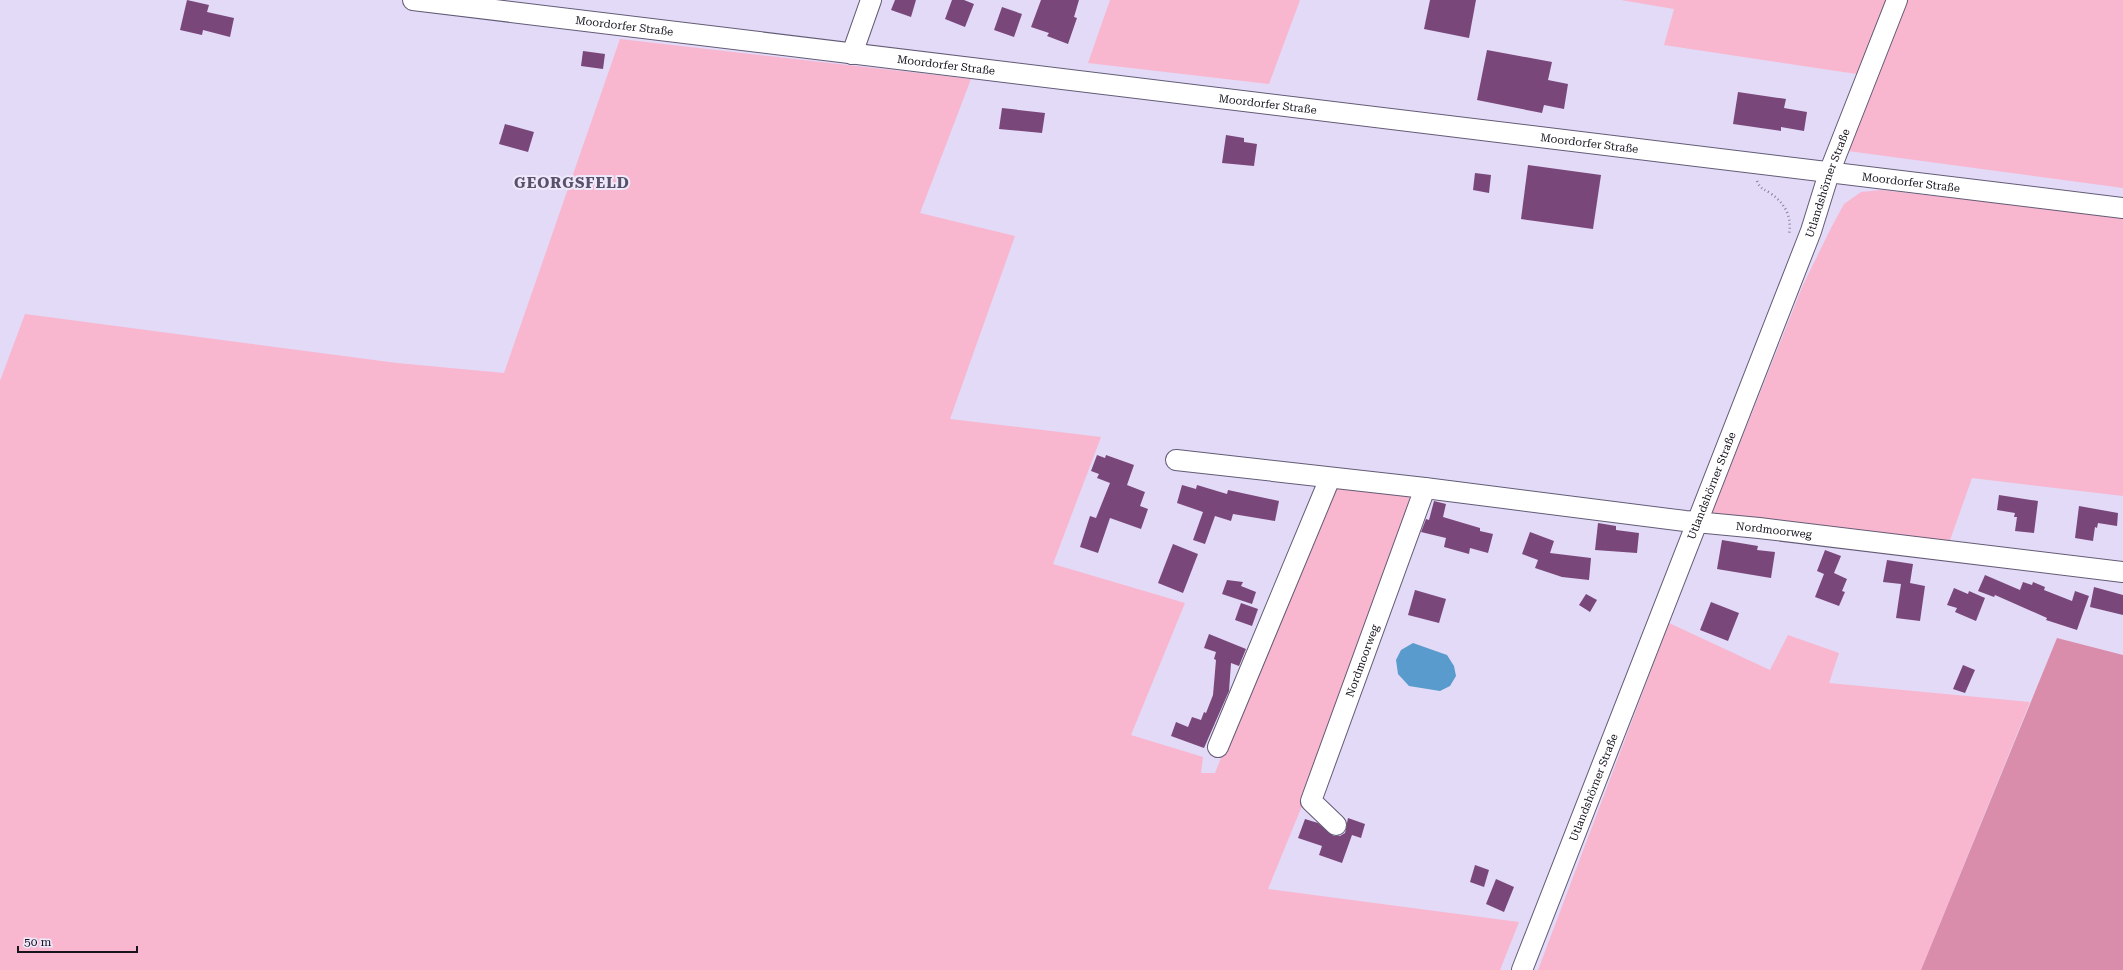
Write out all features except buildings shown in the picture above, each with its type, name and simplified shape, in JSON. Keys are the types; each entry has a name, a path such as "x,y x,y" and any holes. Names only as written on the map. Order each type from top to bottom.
{"street":[{"name":"Moordorfer Straße","path":"413,0 2123,208"},
{"path":"852,54 872,0"},
{"name":"Utlandshörner Straße","path":"1522,970 1811,231 1829,173 1897,0"},
{"name":"Nordmoorweg","path":"1176,460 1425,488 1697,523 1775,530 2123,572"},
{"path":"1218,747 1330,478"},
{"name":"Nordmoorweg","path":"1336,825 1311,802 1425,488"}],"shaded area":[{"path":"1110,0 1300,0 1269,84 1088,63"},
{"path":"1621,0 2123,0 2123,188 1848,151 1877,77 1664,45 1674,9"},
{"path":"620,39 971,79 920,213 1015,236 950,419 1101,437 1053,564 1185,603 1131,735 1203,757 1201,773 1215,773 1330,487 1419,492 1306,796 1268,889 1519,922 1500,970 0,970 0,381 25,314 397,363 504,373"},
{"path":"1881,190 2123,217 2123,496 1972,478 1949,543 1712,513 1803,285 1831,228 1844,204 1861,192"},
{"path":"1669,623 1770,670 1788,635 1839,653 1829,683 2030,702 1921,970 1538,970"},
{"path":"2057,638 2123,655 2123,970 1921,970"}],"water":[{"path":"1413,643 1447,655 1454,666 1456,676 1450,686 1440,691 1409,686 1398,674 1396,660 1401,650"}],"district":[{"name":"GEORGSFELD","path":"572,183"}]}
